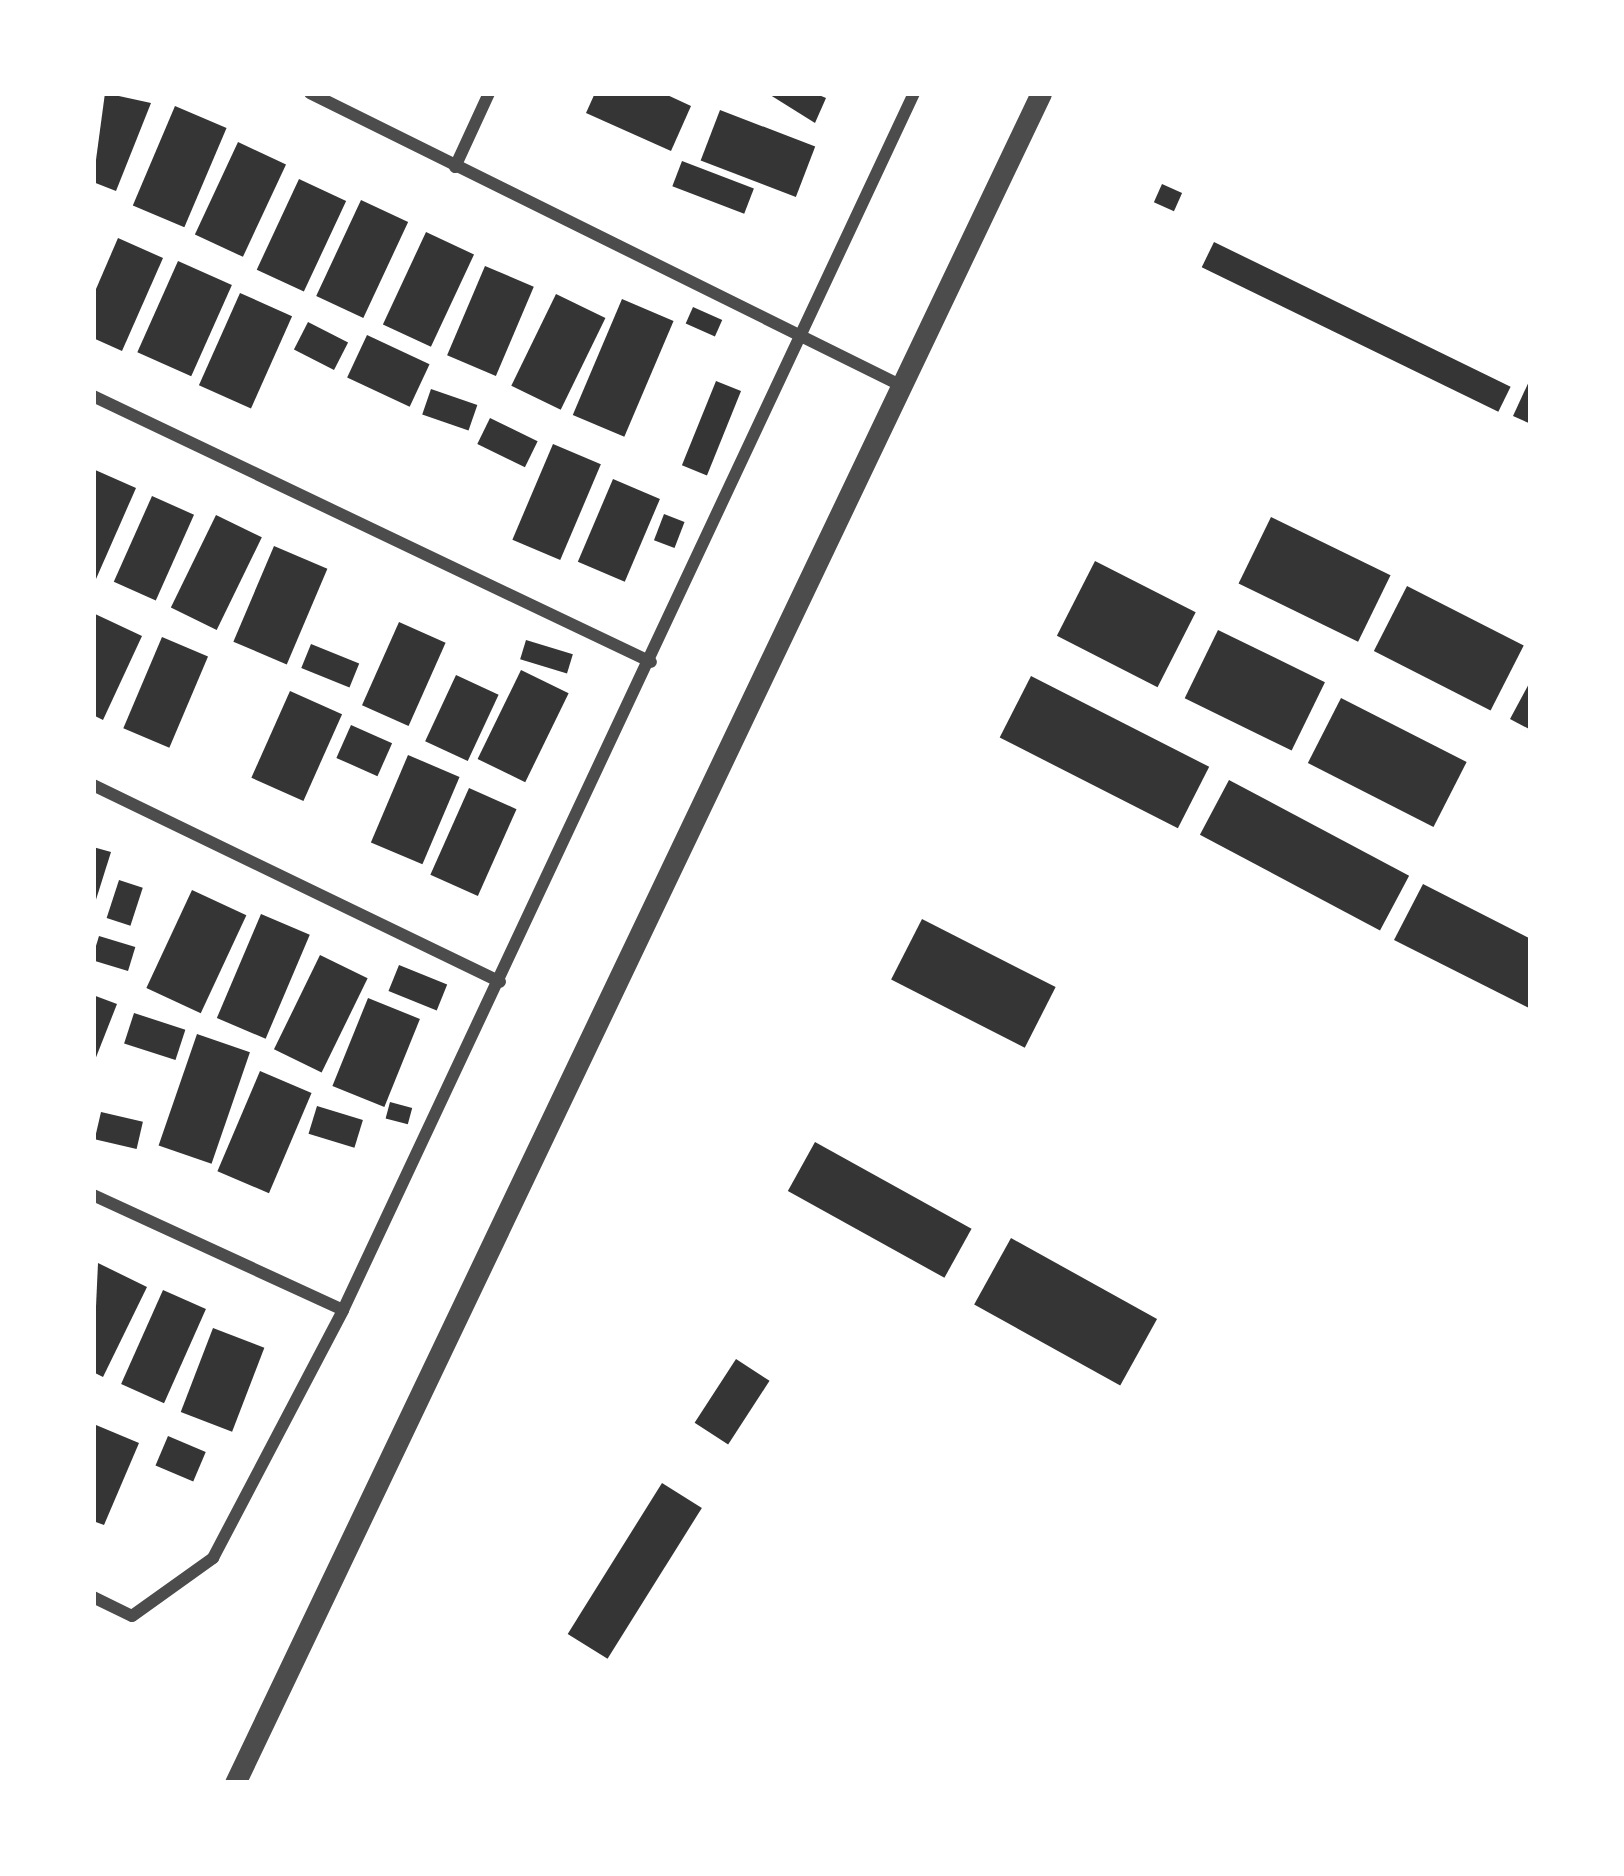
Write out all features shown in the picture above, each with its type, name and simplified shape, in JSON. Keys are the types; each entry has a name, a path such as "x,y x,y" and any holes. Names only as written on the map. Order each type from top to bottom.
{"street":[{"path":"310,93 801,332 904,387"},
{"path":"454,167 489,93"},
{"path":"93,1597 132,1616 213,1558 343,1310 500,982 914,93"},
{"path":"235,1783 1041,93"},
{"path":"93,396 651,662"},
{"path":"93,784 500,982"},
{"path":"93,1195 343,1310"}],"building":[{"path":"105,93 151,103 116,191 93,182"},
{"path":"595,93 663,93 691,106 671,151 586,113"},
{"path":"767,93 814,93 826,98 815,123"},
{"path":"175,106 227,128 184,227 133,205"},
{"path":"720,110 815,147 796,197 701,160"},
{"path":"238,142 286,164 243,257 195,234"},
{"path":"682,161 754,189 744,214 672,186"},
{"path":"299,179 346,201 304,292 257,270"},
{"path":"1162,184 1182,193 1174,211 1154,202"},
{"path":"361,200 408,222 363,318 316,296"},
{"path":"426,232 474,254 431,347 383,324"},
{"path":"118,238 163,258 122,351 93,338 93,296"},
{"path":"1214,242 1511,387 1498,412 1202,267"},
{"path":"178,261 232,285 191,376 137,352"},
{"path":"485,266 534,287 496,376 447,355"},
{"path":"240,293 292,316 251,408 199,385"},
{"path":"556,294 605,318 561,410 511,386"},
{"path":"622,299 674,321 624,437 573,415"},
{"path":"693,307 722,320 715,336 686,323"},
{"path":"308,322 348,342 334,370 294,350"},
{"path":"367,335 430,364 410,407 347,378"},
{"path":"1531,377 1531,424 1513,416"},
{"path":"716,381 741,391 707,475 682,465"},
{"path":"431,389 477,405 469,430 422,415"},
{"path":"490,418 538,441 525,467 477,444"},
{"path":"553,444 601,464 560,560 512,540"},
{"path":"93,469 136,488 96,579 93,578"},
{"path":"613,479 660,499 625,582 578,562"},
{"path":"152,496 194,515 156,601 114,582"},
{"path":"664,514 685,522 675,548 654,540"},
{"path":"216,515 262,537 217,630 171,608"},
{"path":"1271,517 1391,575 1358,642 1239,584"},
{"path":"274,546 327,569 287,664 233,642"},
{"path":"1095,561 1196,612 1158,687 1057,636"},
{"path":"1407,586 1524,645 1491,711 1374,651"},
{"path":"93,613 142,636 103,720 93,715"},
{"path":"399,622 446,643 409,726 362,705"},
{"path":"1218,630 1325,682 1292,750 1185,698"},
{"path":"162,637 208,657 169,748 123,728"},
{"path":"526,640 573,654 567,673 520,659"},
{"path":"311,644 359,663 349,688 301,668"},
{"path":"521,670 569,693 525,782 478,759"},
{"path":"456,675 499,695 468,761 425,741"},
{"path":"1031,676 1209,767 1178,828 1000,737"},
{"path":"1531,680 1531,730 1510,719"},
{"path":"290,691 342,714 303,801 251,778"},
{"path":"1341,698 1467,762 1433,827 1308,763"},
{"path":"351,725 392,743 377,776 336,758"},
{"path":"408,755 460,777 422,864 371,842"},
{"path":"1229,780 1409,876 1380,931 1200,835"},
{"path":"469,788 517,809 478,896 430,875"},
{"path":"93,847 111,852 94,906 93,906"},
{"path":"119,880 143,888 130,926 107,918"},
{"path":"1423,884 1531,939 1531,1009 1394,940"},
{"path":"192,890 246,915 201,1013 146,988"},
{"path":"261,914 310,935 266,1039 217,1018"},
{"path":"922,919 1056,987 1025,1048 891,980"},
{"path":"99,936 135,947 128,971 93,960"},
{"path":"320,955 368,978 322,1073 274,1049"},
{"path":"399,965 447,984 437,1010 389,991"},
{"path":"93,995 117,1004 93,1065"},
{"path":"368,998 420,1019 384,1107 332,1086"},
{"path":"134,1013 185,1030 175,1060 124,1043"},
{"path":"197,1034 250,1052 212,1164 159,1146"},
{"path":"260,1071 312,1093 269,1193 217,1171"},
{"path":"390,1102 412,1108 408,1124 386,1118"},
{"path":"317,1106 363,1120 354,1148 309,1134"},
{"path":"101,1112 143,1122 137,1149 95,1139"},
{"path":"815,1142 972,1229 944,1278 788,1191"},
{"path":"1011,1238 1157,1319 1120,1385 974,1304"},
{"path":"98,1263 147,1287 103,1377 93,1372"},
{"path":"163,1290 206,1309 164,1403 121,1384"},
{"path":"213,1328 264,1348 232,1432 181,1412"},
{"path":"736,1359 770,1381 728,1445 695,1423"},
{"path":"96,1425 139,1443 104,1525 93,1521"},
{"path":"168,1436 206,1452 193,1481 155,1465"},
{"path":"662,1483 702,1508 608,1659 568,1634"}]}
